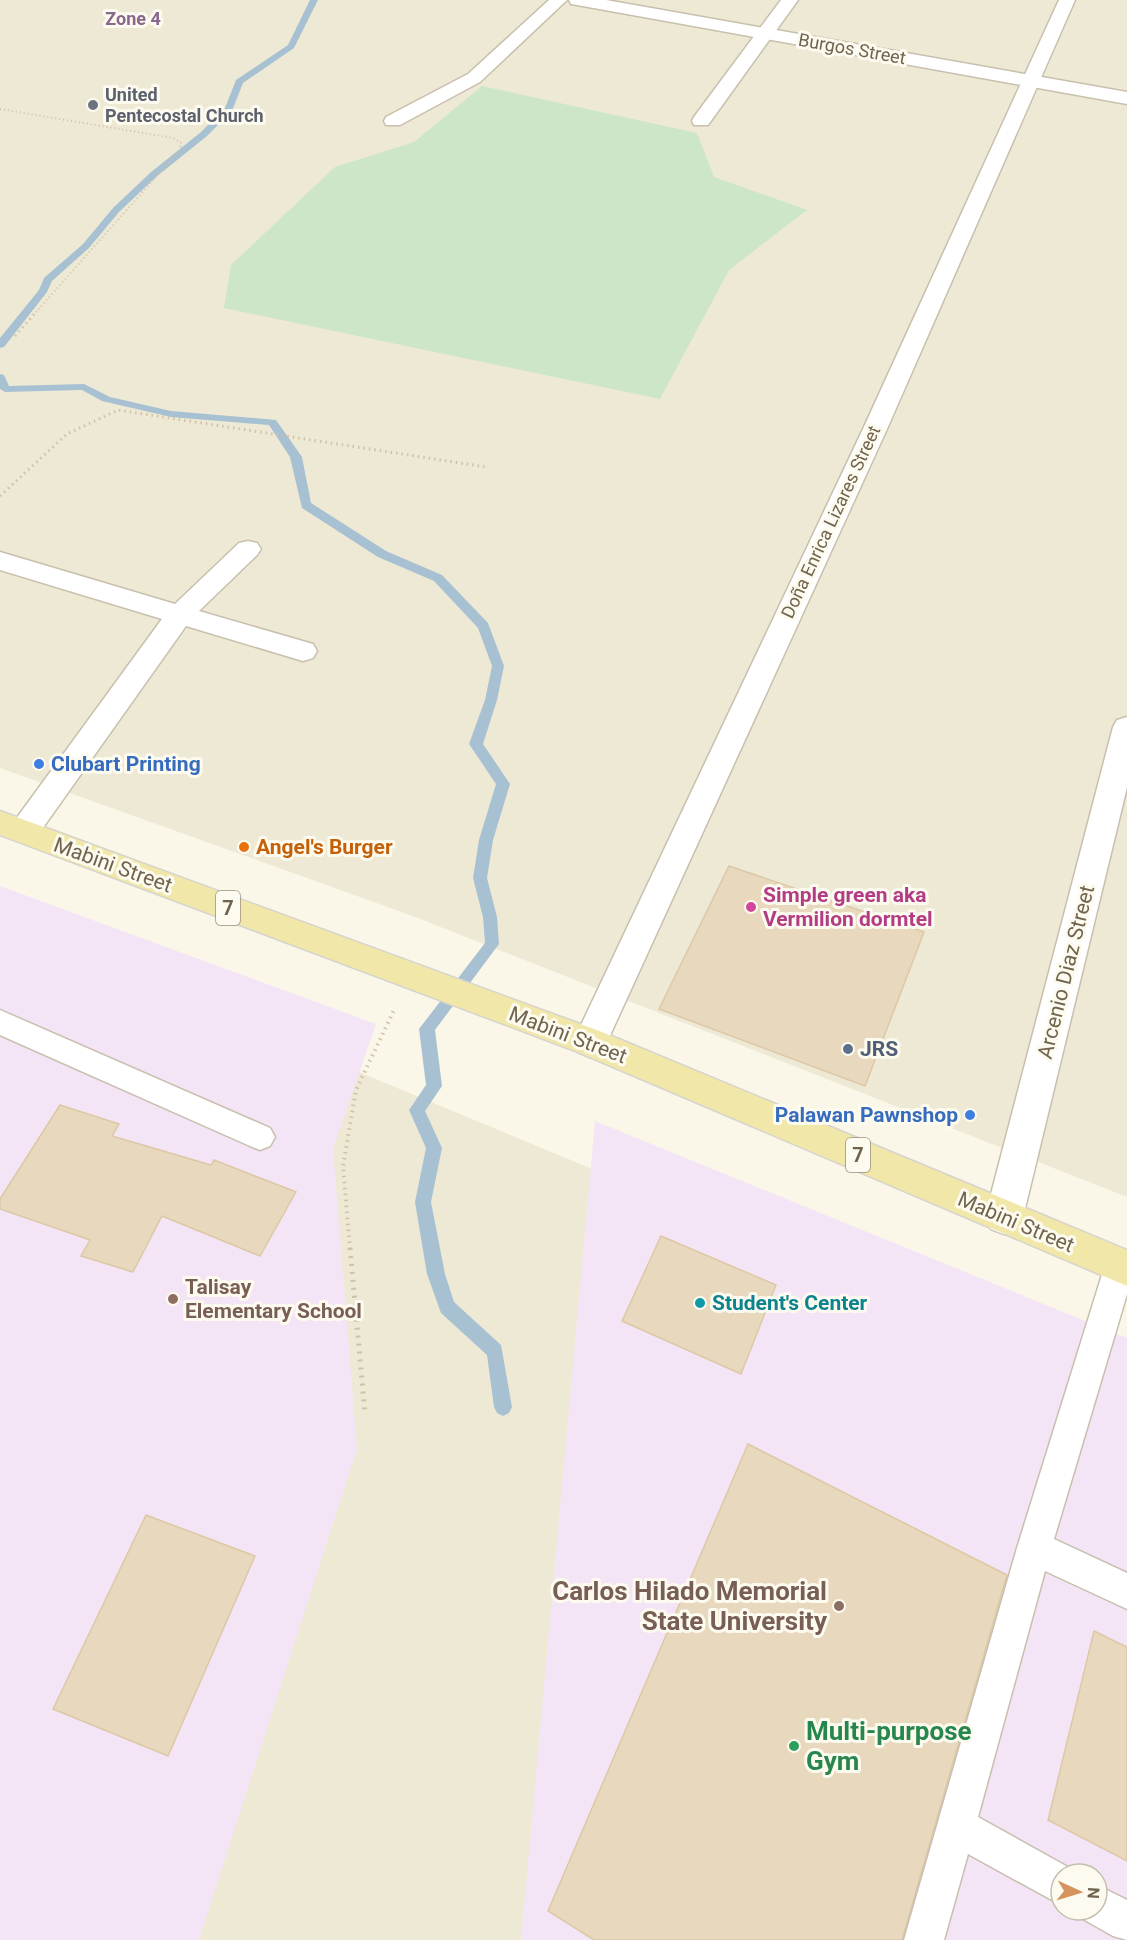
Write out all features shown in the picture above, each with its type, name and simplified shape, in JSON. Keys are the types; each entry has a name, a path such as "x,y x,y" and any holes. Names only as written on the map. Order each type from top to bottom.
{"main road":[{"name":"Mabini Street","path":"12,827 590,1042 1124,1267"}],"street":[{"path":"393,120 474,78 559,0"},
{"name":"Burgos Street","path":"577,0 1127,98"},
{"path":"701,121 790,0"},
{"name":"Doña Enrica Lizares Street","path":"590,1042 875,429 1067,0"},
{"path":"12,827 180,614 248,549"},
{"path":"0,561 303,651"},
{"name":"Arcenio Diaz Street","path":"1004,1217 1127,727"}],"lane":[{"path":"0,1022 260,1137"},
{"path":"924,1940 1034,1548 1124,1267"},
{"path":"1034,1548 1127,1591"},
{"path":"957,1827 1049,1878"},
{"path":"1109,1912 1127,1922"}],"path":[{"path":"0,109 173,138 181,143 180,150 15,336"},
{"path":"0,496 67,434 118,410 486,467"},
{"path":"365,1414 343,1166 356,1090 395,1008"}],"shaded area":[{"path":"0,0 1127,0 1127,1197 410,915 0,768"},
{"name":"Talisay Elementary School","path":"0,886 376,1024 333,1149 357,1449 199,1940 0,1940"},
{"path":"0,923 1127,1391 1127,1940 0,1940"},
{"name":"Carlos Hilado Memorial State University","path":"595,1121 1127,1338 1127,1940 521,1940"}],"green space":[{"path":"482,86 697,133 714,177 807,210 729,270 660,399 224,308 231,265 335,167 414,142"}],"building":[{"path":"729,866 924,932 865,1086 659,1009"},
{"path":"60,1105 119,1124 112,1136 211,1165 214,1160 296,1192 260,1256 162,1216 133,1272 81,1256 90,1240 0,1209 0,1199"},
{"name":"Student's Center","path":"661,1236 776,1285 741,1374 622,1321"},
{"name":"Multi-purpose Gym","path":"748,1444 1007,1575 902,1940 594,1940 548,1911"},
{"path":"146,1515 255,1556 168,1756 53,1709"},
{"path":"1094,1631 1127,1647 1127,1861 1048,1820"}],"waterway":[{"path":"0,345 44,290 47,280 86,246 116,210 153,175 204,134 229,109 239,82 291,46 314,0"},
{"path":"0,377 5,389 84,387 106,399 171,414 272,422 296,457 306,505 382,554 438,578 484,626 498,666 491,700 476,744 503,784 486,840 480,878 490,917 492,944 427,1029 434,1086 417,1110 434,1148 423,1202 436,1274 447,1307 495,1351 503,1407"}],"place":[{"name":"United Pentecostal Church","path":"93,105"},
{"name":"Clubart Printing","path":"39,764"},
{"name":"Angel's Burger","path":"244,847"},
{"name":"Simple green aka Vermilion dormtel","path":"751,907"},
{"name":"JRS","path":"848,1049"},
{"name":"Palawan Pawnshop","path":"970,1115"},
{"name":"Talisay Elementary School","path":"173,1299"},
{"name":"Student's Center","path":"700,1303"},
{"name":"Carlos Hilado Memorial State University","path":"839,1606"},
{"name":"Multi-purpose Gym","path":"794,1746"}],"district":[{"name":"Zone 4","path":"133,19"}]}
